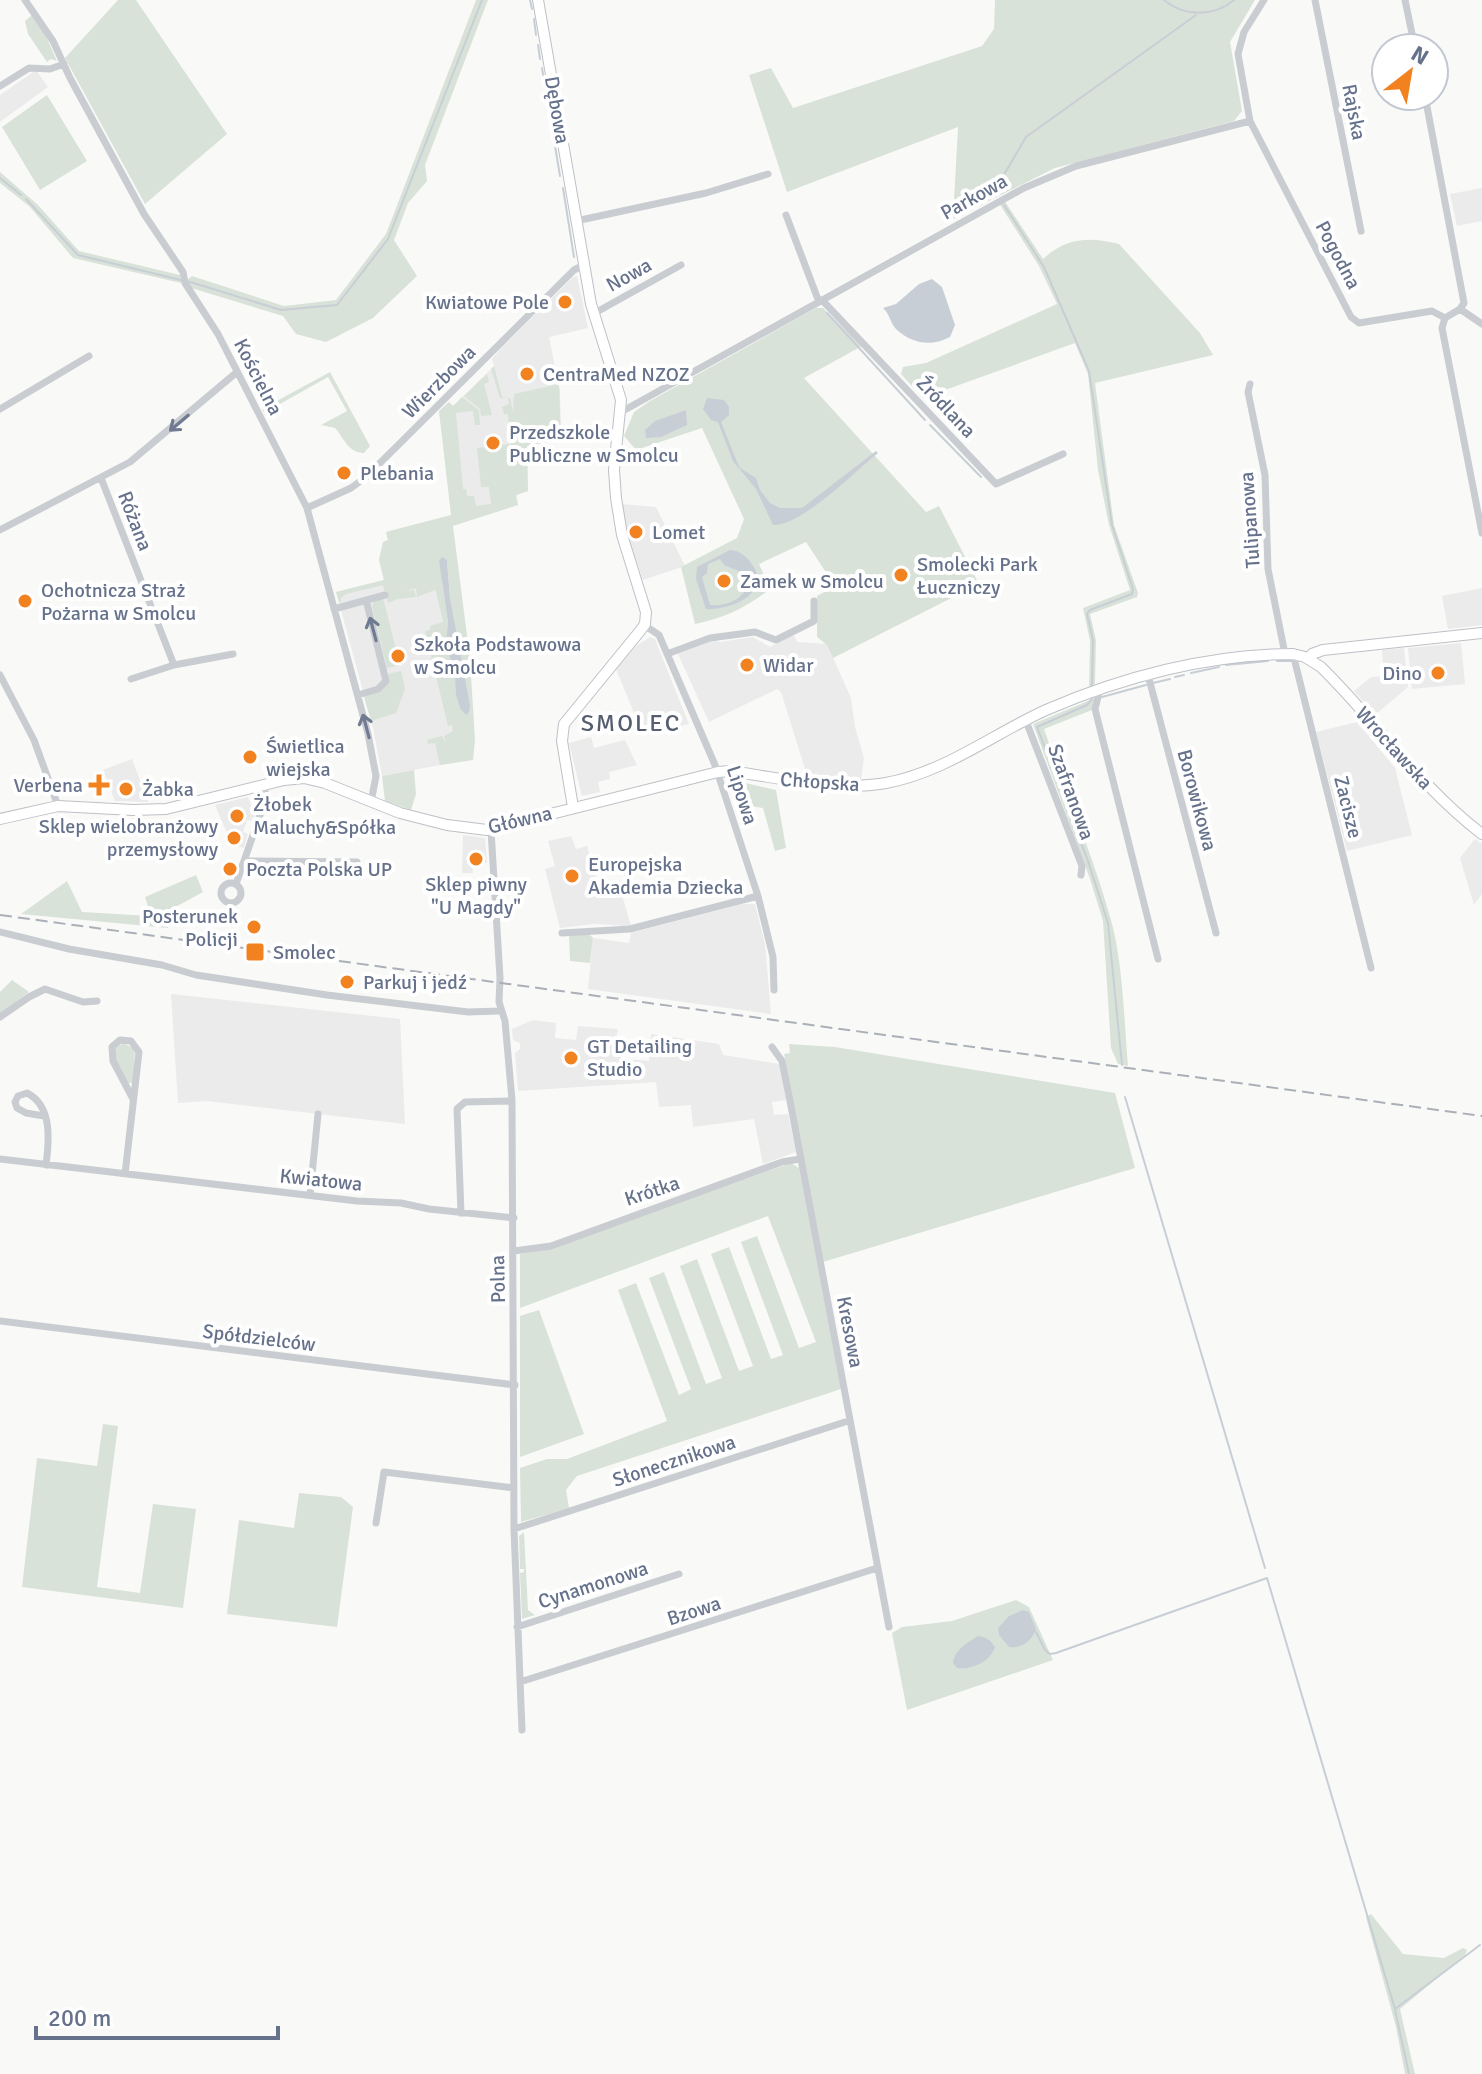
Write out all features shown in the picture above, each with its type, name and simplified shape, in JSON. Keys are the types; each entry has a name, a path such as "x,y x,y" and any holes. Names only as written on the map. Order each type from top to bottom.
{"street":[{"name":"Kościelna","path":"25,0 53,41 144,214 218,334 307,508 375,768 371,802"},
{"name":"Dębowa","path":"538,0 593,314 619,393 621,412"},
{"path":"1250,121 1238,54 1244,32 1264,0"},
{"name":"Rajska","path":"1315,0 1361,231"},
{"path":"1405,0 1412,32"},
{"path":"0,86 29,68 50,69 64,64"},
{"path":"1428,112 1464,303 1445,318 1442,328 1482,533"},
{"name":"Parkowa","path":"621,412 973,214 1056,173 1250,121"},
{"name":"Pogodna","path":"1250,121 1354,321 1359,323 1432,311 1445,318"},
{"path":"576,221 706,193 768,174"},
{"path":"786,215 820,301"},
{"name":"Wierzbowa","path":"307,508 351,488 366,477 574,270 584,265"},
{"name":"Nowa","path":"593,314 681,265"},
{"name":"Źródlana","path":"820,301 996,484 1063,454"},
{"path":"1460,309 1482,324"},
{"path":"0,409 89,356"},
{"path":"0,530 101,478 150,447 237,372"},
{"name":"Tulipanowa","path":"1250,384 1248,392 1265,475 1268,569 1289,654"},
{"path":"621,412 615,458 616,498 625,545 646,608 644,625"},
{"name":"Różana","path":"101,478 174,665"},
{"path":"334,609 385,595"},
{"path":"358,695 378,689 386,681 366,600"},
{"path":"667,654 710,638 755,632 776,640 814,621 814,601"},
{"name":"Lipowa","path":"644,625 659,635 718,772 758,896 773,957 774,990"},
{"name":"Główna","path":"0,819 58,806 157,810 201,803 284,780 310,779 371,802 466,828 491,830 573,807 562,741 564,724 644,625"},
{"path":"1309,659 1312,654 1323,650 1482,633"},
{"path":"131,679 174,665 233,654"},
{"name":"Chłopska","path":"573,807 730,771 830,786 885,783 916,775 952,760 1026,721 1100,689 1203,663 1289,654 1309,659"},
{"name":"Zacisze","path":"1289,654 1371,968"},
{"name":"Wrocławska","path":"1309,659 1328,675 1446,805 1482,834"},
{"path":"0,675 34,740 58,806"},
{"name":"Borowikowa","path":"1148,675 1216,933"},
{"path":"1100,689 1095,709 1158,959"},
{"name":"Szafranowa","path":"1026,721 1082,866 1081,875"},
{"path":"236,884 266,798 264,785"},
{"name":"Polna","path":"491,830 500,978 499,1011 505,1021 512,1101 514,1529 522,1730"},
{"path":"245,861 357,862"},
{"path":"562,933 630,929 758,896"},
{"path":"0,932 162,965 196,975 468,1012 499,1011"},
{"path":"0,1017 45,989 83,1002 97,1001"},
{"path":"125,1174 133,1099 138,1048 131,1041 120,1040 112,1047 111,1056 133,1099"},
{"name":"Kresowa","path":"772,1047 782,1061 889,1627"},
{"path":"461,1213 457,1109 465,1102 512,1101"},
{"path":"310,1195 318,1114"},
{"path":"44,1116 49,1134 46,1165"},
{"name":"Kwiatowa","path":"0,1159 514,1218"},
{"name":"Krótka","path":"514,1251 551,1246 782,1162 800,1159"},
{"name":"Spółdzielców","path":"0,1321 515,1385"},
{"name":"Słonecznikowa","path":"514,1529 845,1422"},
{"path":"376,1523 384,1472 514,1488"},
{"name":"Bzowa","path":"520,1682 877,1568"},
{"name":"Cynamonowa","path":"517,1627 679,1574"}],"shaded area":[{"path":"118,0 136,0 227,134 145,204 65,58"},
{"path":"476,0 488,0 425,165 427,181 408,203 394,240 417,276 373,318 326,342 296,334 283,316 188,287 187,280 192,276 284,306 336,300 386,234"},
{"path":"995,0 1255,0 1230,42 1242,111 1234,121 1055,168 953,219 958,127 787,192 749,75 771,68 793,108 982,46 994,29"},
{"path":"32,15 43,29 57,61 51,59 47,62 28,34 25,21"},
{"path":"36,70 48,87 0,122 0,95"},
{"path":"47,95 87,161 40,190 2,127"},
{"path":"0,172 38,205 79,251 180,275 181,283 73,258 30,207 0,183"},
{"path":"1482,188 1482,221 1457,226 1450,194"},
{"path":"1004,200 1043,259 1060,247 1078,241 1098,240 1119,244 1200,333 1213,355 1095,383 1114,525 1138,593 1137,597 1090,614 1096,640 1095,684 1089,687 1090,641 1083,608 1130,590 1109,525 1098,470 1088,374 1075,343 923,398 901,374 903,367 926,363 1057,304 1039,266 999,203"},
{"name":"Przedszkole Publiczne w Smolcu","path":"577,276 588,328 549,337 560,391 561,439 527,446 528,491 516,495 518,505 453,525 439,411 449,402 453,406 494,366 492,359 501,348"},
{"path":"932,279 942,287 955,325 950,337 936,342 922,342 896,329 883,308 896,304 919,284"},
{"path":"816,308 823,308 862,346 804,378 926,512 939,506 979,584 833,658 827,645 817,637 817,596 835,586 806,542 759,564 770,589 726,615 695,624 681,567 737,538 744,519 702,428 636,450 624,436 634,412 650,401"},
{"path":"494,366 502,397 510,398 513,412 514,394 559,384 561,439 527,446 528,491 516,495 518,505 453,526 470,659 475,740 473,760 440,765 435,743 428,744 427,740 442,736 446,744 444,736 453,731 452,725 448,726 425,631 443,622 435,590 417,597 416,588 405,591 414,590 416,597 388,603 383,585 346,594 341,602 336,592 384,580 379,560 383,542 388,540 386,532 451,515 439,411 449,402 453,406 462,397 479,410 480,425 475,425 473,411 456,413 463,489 466,489 467,496 474,496 476,506 491,504 489,487 481,487 477,448 511,444 510,437 514,433 509,427 508,414 504,414 502,407 509,404 508,398 500,398 491,369","holes":["447,560 450,598 465,686 460,708 447,645 448,623 442,582"]},
{"path":"330,372 370,446 364,453 350,448 335,428 321,425 347,411 328,377 264,413 262,409"},
{"path":"487,374 489,382 484,384 492,415 481,416 480,409 464,396"},
{"path":"707,398 724,400 729,407 729,415 721,422 740,468 756,478 770,503 780,508 802,508 876,451 878,453 813,508 785,523 773,525 756,489 733,461 718,422 711,420 703,409"},
{"path":"686,410 687,425 661,437 646,438 645,430 655,421"},
{"path":"622,504 656,507 685,566 643,580 629,539"},
{"name":"Szkoła Podstawowa w Smolcu","path":"417,524 443,622 467,760 382,776 373,728 336,592 384,580 379,560 383,542 388,540 386,532"},
{"path":"730,550 737,551 751,563 757,573 757,583 746,598 737,603 706,609 696,579 697,567","holes":["720,559 724,565 741,572 747,588 731,602 710,605 702,577 707,573 708,564"]},
{"path":"442,557 447,560 450,598 470,706 466,715 456,695 455,674 446,644 448,623 439,561"},
{"path":"1482,588 1482,625 1448,629 1442,596"},
{"path":"383,598 400,665 387,668 372,606 374,601"},
{"path":"794,635 797,642 827,644 851,698 864,758 861,780 807,775 781,692 777,689 709,722 678,654 714,640 720,642 753,637 770,647"},
{"path":"650,637 655,639 689,724 643,735 616,669 636,646"},
{"path":"1461,643 1465,684 1412,689 1408,648"},
{"path":"1404,648 1408,687 1375,715 1354,691 1371,677 1384,676 1382,650"},
{"path":"401,671 405,689 396,713 371,721 364,697 384,687 388,674"},
{"path":"1095,698 1092,710 1044,729 1111,920 1121,973 1128,1066 1118,1064 1111,1048 1103,921 1033,724"},
{"path":"1357,722 1395,768 1412,835 1347,851 1316,732"},
{"path":"591,737 594,748 625,740 637,765 609,772 610,779 598,782 600,792 582,796 569,743"},
{"path":"132,759 148,802 115,801 103,770"},
{"path":"414,770 416,794 411,810 385,801 382,776"},
{"path":"732,780 776,790 786,848 775,851 763,808 737,804"},
{"name":"Żłobek Maluchy&Spółka","path":"248,797 255,816 253,821 247,820 243,832 248,834 244,848 232,845 215,805"},
{"path":"463,835 485,838 487,863 472,864 473,873 462,873"},
{"name":"Europejska Akademia Dziecka","path":"571,836 576,849 587,846 602,897 621,892 631,926 594,924 560,928 545,869 555,866 548,841"},
{"path":"1475,839 1482,844 1482,894 1474,905 1460,858"},
{"path":"196,875 203,892 170,910 168,928 21,914 67,881 82,912 151,916 145,897"},
{"path":"742,904 755,904 765,944 771,1014 588,989 593,938 629,943 631,933"},
{"path":"589,934 593,938 590,963 570,961 569,935"},
{"path":"12,980 29,992 0,1014 0,992"},
{"path":"171,994 400,1019 405,1124 207,1101 178,1103"},
{"path":"533,1020 556,1023 555,1038 576,1040 578,1026 618,1029 613,1054 626,1059 649,1061 651,1034 719,1044 723,1055 780,1064 786,1100 772,1102 774,1115 788,1114 796,1152 763,1164 754,1119 693,1127 691,1105 659,1107 656,1082 518,1091 515,1053 520,1049 520,1043 513,1040 512,1029"},
{"path":"123,1043 135,1049 133,1083 128,1083 115,1060 114,1050"},
{"path":"789,1044 835,1047 1115,1093 1135,1168 823,1262 784,1054 790,1053"},
{"path":"791,1163 799,1168 841,1389 577,1476 566,1490 569,1508 521,1522 520,1468 547,1459 567,1459 667,1421 618,1290 636,1283 679,1395 691,1389 649,1278 664,1272 706,1384 722,1378 680,1266 697,1259 739,1371 753,1366 711,1254 729,1247 771,1359 783,1355 741,1242 757,1236 799,1348 816,1342 768,1216 520,1308 520,1254 557,1247"},
{"path":"539,1310 584,1434 520,1457 520,1316"},
{"path":"103,1424 118,1426 97,1587 140,1593 153,1504 196,1509 183,1608 22,1587 37,1458 97,1466"},
{"path":"299,1493 341,1497 353,1507 337,1627 227,1614 239,1520 294,1528"},
{"path":"524,1532 528,1610 535,1615 522,1619 520,1573 524,1569 520,1569 519,1536"},
{"path":"1016,1600 1029,1607 1053,1660 907,1710 892,1633 902,1627 952,1621"},
{"path":"1023,1610 1029,1612 1036,1629 1026,1643 1009,1647 999,1635 998,1628 1009,1616"},
{"path":"978,1636 992,1642 995,1647 993,1652 980,1664 957,1668 953,1663 956,1654"},
{"path":"1371,1914 1403,1954 1444,1958 1463,1948 1467,1950 1465,1955 1400,2009 1415,2074 1405,2074 1396,2027 1366,1917"}],"waterway":[{"path":"187,281 281,310 337,305 388,239 482,0"},
{"path":"530,0 532,9"},
{"path":"1164,0 1181,10 1199,13 1217,10 1234,0"},
{"path":"996,195 1026,137 1196,15"},
{"path":"534,19 536,35"},
{"path":"538,45 540,59"},
{"path":"542,68 560,176"},
{"path":"0,178 21,195"},
{"path":"563,188 574,257"},
{"path":"26,199 78,255 181,280"},
{"path":"1004,205 1044,267 1089,371 1112,525 1133,589 1132,594 1090,610 1087,614 1093,640 1092,686"},
{"path":"827,313 925,420"},
{"path":"930,425 981,477"},
{"path":"1226,665 1268,661"},
{"path":"1277,661 1291,661"},
{"path":"1191,673 1219,667"},
{"path":"1175,677 1184,675"},
{"path":"1153,683 1170,679"},
{"path":"1102,697 1146,685"},
{"path":"1092,699 1087,705 1037,727 1108,923 1122,1065"},
{"path":"1125,1097 1265,1568"},
{"path":"1036,1632 1045,1650 1050,1654 1056,1653 1267,1578 1395,2009 1480,1945"},
{"path":"1395,2010 1409,2074"}],"railway":[{"path":"0,915 1482,1116"}],"place":[{"name":"Kwiatowe Pole","path":"565,302"},
{"name":"CentraMed NZOZ","path":"527,374"},
{"name":"Przedszkole Publiczne w Smolcu","path":"493,443"},
{"name":"Plebania","path":"344,473"},
{"name":"Lomet","path":"636,532"},
{"name":"Smolecki Park Łuczniczy","path":"901,575"},
{"name":"Zamek w Smolcu","path":"724,581"},
{"name":"Ochotnicza Straż Pożarna w Smolcu","path":"25,601"},
{"name":"Szkoła Podstawowa w Smolcu","path":"398,656"},
{"name":"Widar","path":"747,665"},
{"name":"Dino","path":"1438,673"},
{"name":"Świetlica wiejska","path":"250,757"},
{"name":"Verbena","path":"99,785"},
{"name":"Żabka","path":"126,789"},
{"name":"Żłobek Maluchy&Spółka","path":"237,816"},
{"name":"Sklep wielobranżowy przemysłowy","path":"234,838"},
{"name":"Sklep piwny \"U Magdy\"","path":"476,859"},
{"name":"Poczta Polska UP","path":"230,869"},
{"name":"Europejska Akademia Dziecka","path":"572,876"},
{"name":"Posterunek Policji","path":"254,927"},
{"name":"Smolec","path":"255,952"},
{"name":"Parkuj i jedź","path":"347,982"},
{"name":"GT Detailing Studio","path":"571,1058"}],"district":[{"name":"SMOLEC","path":"631,723"}]}
